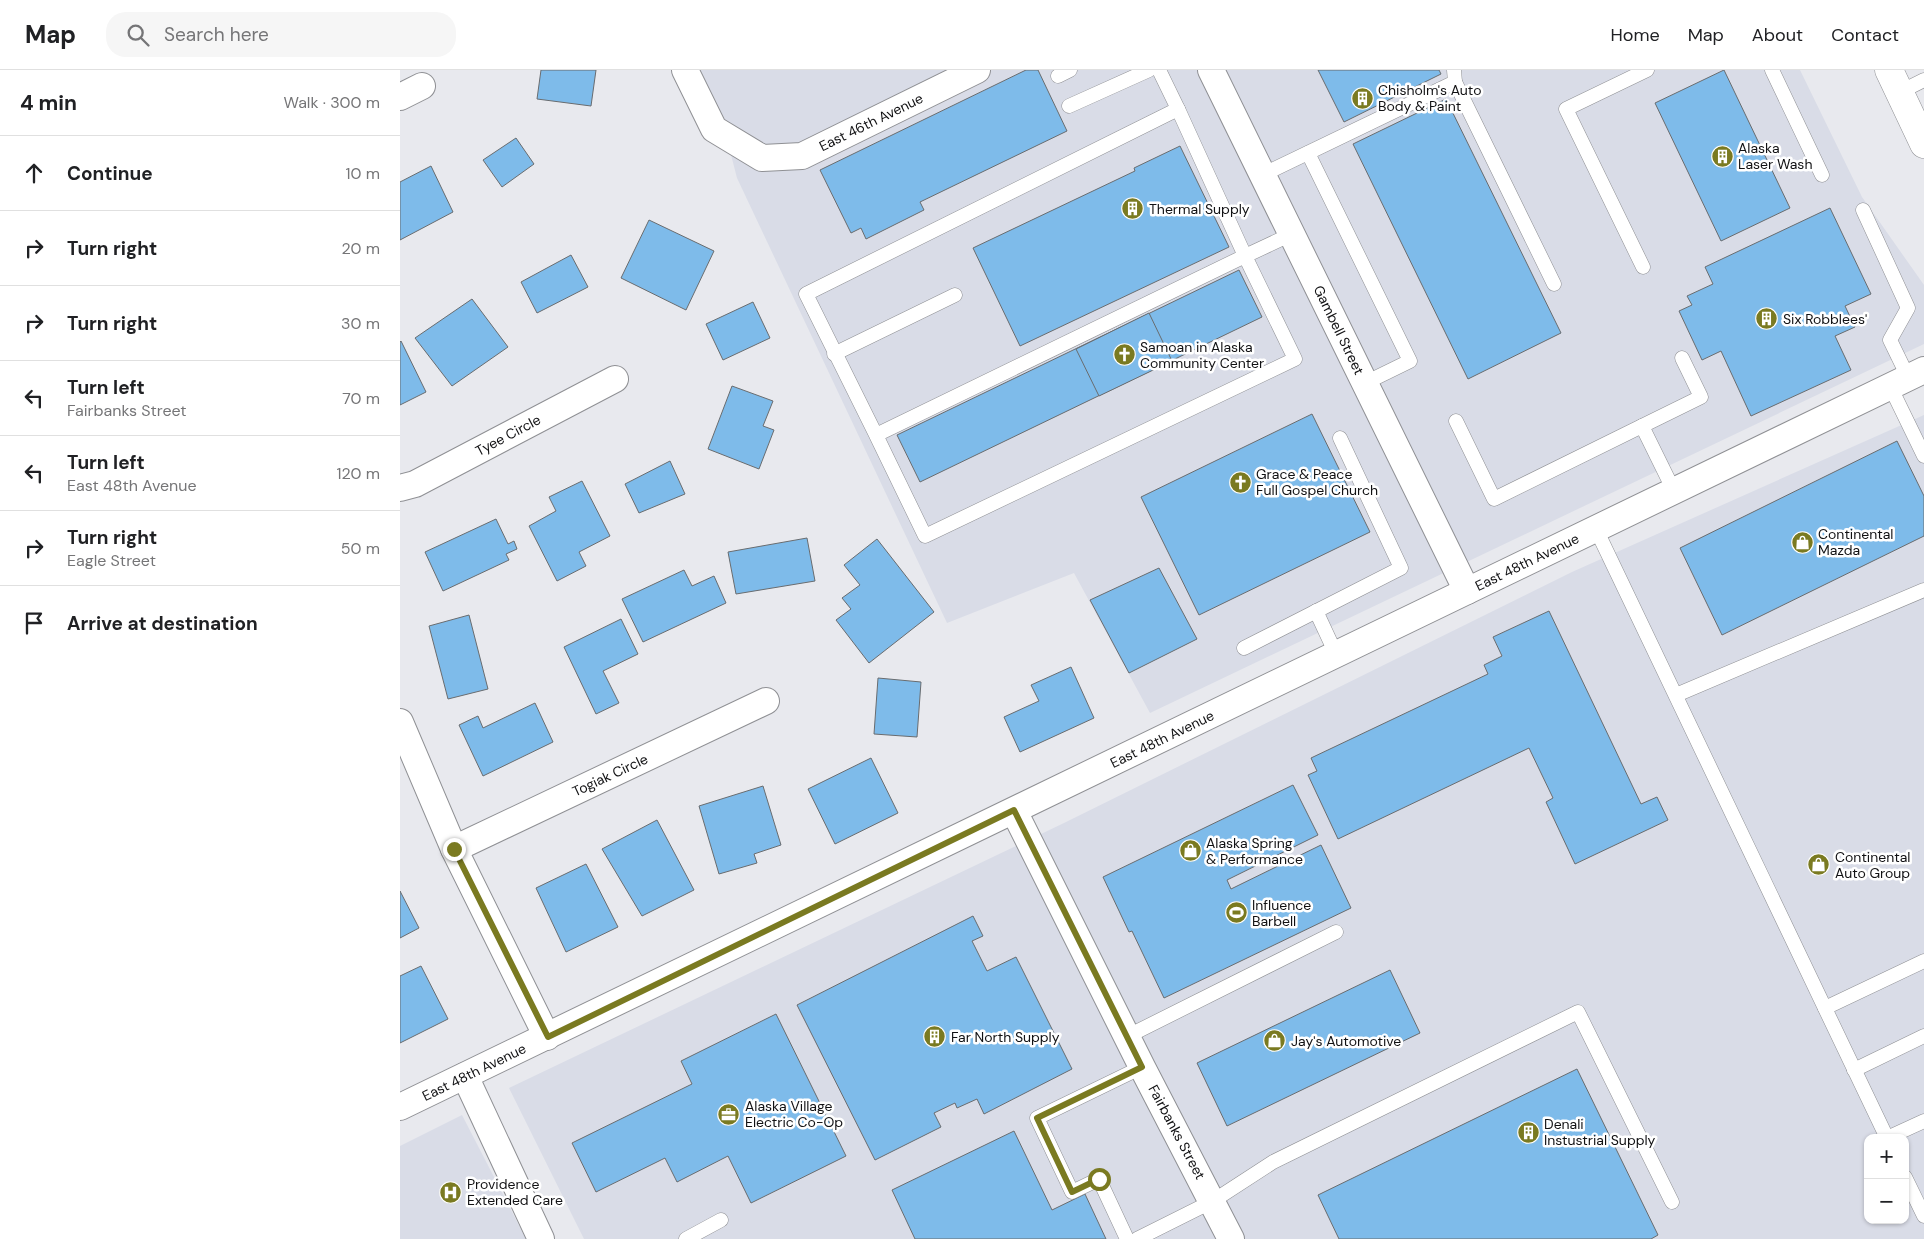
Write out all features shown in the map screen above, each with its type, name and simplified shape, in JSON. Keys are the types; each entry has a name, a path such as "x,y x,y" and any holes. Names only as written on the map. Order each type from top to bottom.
{"main road":[{"path":"1894,81 1924,144"}],"street":[{"name":"East 46th Avenue","path":"685,70 714,129 762,158 802,156 977,70"},
{"name":"Gambell Street","path":"1211,70 1467,591"},
{"name":"East 48th Avenue","path":"400,1107 1907,378"},
{"name":"Tyee Circle","path":"400,488 415,484 615,379"},
{"name":"Togiak Circle","path":"454,849 766,701"},
{"path":"400,722 454,849 548,1037"},
{"name":"Fairbanks Street","path":"1014,810 1142,1067 1231,1239"},
{"path":"465,1076 541,1239"}],"lane":[{"path":"1069,106 1150,70"},
{"path":"1159,70 1178,109 1245,256 1295,358 925,536 806,294 1178,109"},
{"path":"1643,267 1566,109 1647,70"},
{"path":"1772,70 1822,175"},
{"path":"1262,175 1455,76 1554,284"},
{"path":"1894,81 1924,80"},
{"path":"1308,153 1410,361 1365,383"},
{"path":"1863,210 1908,308 1890,340 1907,378 1924,456"},
{"path":"876,435 1292,234"},
{"path":"834,354 955,295"},
{"path":"1456,421 1494,499 1701,397 1682,358"},
{"path":"1642,426 1674,491"},
{"path":"1244,648 1401,568 1340,438"},
{"path":"1596,528 1885,1134"},
{"path":"1676,695 1924,590"},
{"path":"1316,611 1336,654"},
{"path":"1128,1036 1336,932"},
{"path":"1825,1008 1924,960"},
{"path":"1138,1239 1213,1201 1273,1162 1578,1012 1672,1202"},
{"path":"1854,1070 1924,1036"},
{"path":"1127,1239 1099,1179 1072,1192 1037,1118 1142,1067"},
{"path":"1896,1134 1924,1121"},
{"path":"1906,1179 1924,1216"},
{"path":"686,1239 721,1220"}],"shaded area":[{"path":"700,70 1800,70 1862,197 1924,285 1924,344 1150,713 1074,573 947,623 737,178 720,112"},
{"path":"1924,415 1924,1239 584,1239 509,1088 1064,823 1572,572"},
{"name":"Providence Extended Care","path":"462,1115 526,1239 400,1239 400,1146"}],"building":[{"path":"541,70 596,70 591,106 537,99"},
{"path":"1026,70 1038,70 1067,131 920,202 924,210 866,239 861,228 851,233 820,170"},
{"name":"Chisholm's Auto Body & Paint","path":"1318,70 1439,70 1441,74 1344,122"},
{"name":"Alaska Laser Wash","path":"1724,70 1790,208 1721,241 1655,103"},
{"path":"1446,99 1561,333 1468,379 1353,144"},
{"path":"516,138 534,164 502,187 483,160"},
{"name":"Thermal Supply","path":"1180,146 1229,247 1020,346 973,248 1135,171 1134,168"},
{"path":"431,166 453,212 400,240 400,182"},
{"name":"Six Robblees'","path":"1830,208 1871,294 1845,306 1855,327 1835,336 1851,370 1751,416 1721,351 1702,360 1679,311 1692,305 1687,296 1713,284 1705,267"},
{"path":"649,220 714,251 686,310 621,278"},
{"path":"571,255 588,287 537,313 521,282"},
{"path":"1239,270 1262,317 920,482 897,435"},
{"path":"472,299 508,347 452,386 415,338"},
{"path":"753,302 770,338 723,360 706,324"},
{"name":"Samoan in Alaska Community Center","path":"1149,313 1172,361 1099,396 1076,349"},
{"path":"400,342 426,392 400,405"},
{"path":"732,386 773,401 763,426 774,430 759,469 708,449"},
{"path":"1312,414 1370,532 1199,615 1141,497"},
{"name":"Continental Mazda","path":"1897,441 1924,496 1924,536 1722,635 1680,548"},
{"path":"670,461 685,494 639,513 625,484"},
{"path":"582,481 610,536 579,552 586,566 557,581 529,526 556,511 549,497"},
{"path":"496,519 508,544 514,541 517,549 506,554 509,560 443,591 425,552"},
{"path":"807,538 815,581 736,594 728,552"},
{"path":"877,539 934,612 869,663 836,620 851,609 842,598 860,585 844,565"},
{"path":"1159,568 1197,639 1129,673 1090,600"},
{"path":"684,570 692,586 714,576 726,603 643,642 622,599"},
{"path":"1549,611 1641,804 1657,797 1668,820 1575,864 1546,802 1553,798 1529,748 1338,839 1308,775 1317,771 1311,758 1488,674 1484,665 1502,656 1493,637"},
{"path":"469,615 488,689 448,699 429,626"},
{"path":"621,619 638,654 603,671 619,703 596,714 564,647"},
{"path":"1071,667 1094,718 1020,752 1004,717 1039,701 1031,685"},
{"path":"878,678 921,682 917,737 874,734"},
{"path":"535,703 553,742 483,776 459,725 478,716 483,728"},
{"path":"871,758 898,813 835,844 808,789"},
{"path":"1293,785 1318,835 1227,880 1231,889 1321,845 1351,908 1164,998 1132,931 1129,932 1103,877"},
{"path":"763,786 781,845 754,854 757,863 719,874 699,806"},
{"path":"657,820 694,890 642,916 602,849"},
{"path":"586,864 618,927 566,952 536,888"},
{"path":"400,891 419,928 400,938"},
{"name":"Far North Supply","path":"973,916 983,936 972,941 987,971 1016,957 1072,1069 984,1114 977,1099 957,1108 955,1103 934,1113 941,1127 875,1160 797,1005"},
{"path":"421,966 448,1019 400,1043 400,976"},
{"path":"1390,970 1420,1033 1227,1126 1197,1063"},
{"name":"Alaska Village Electric Co-Op","path":"776,1014 846,1156 751,1203 728,1156 677,1182 665,1158 596,1192 572,1143 692,1084 681,1061"},
{"name":"Denali Instustrial Supply","path":"1577,1069 1658,1235 1651,1239 1339,1239 1318,1195"},
{"path":"1014,1131 1052,1210 1085,1194 1106,1239 915,1239 892,1190"}],"place":[{"name":"Chisholm's Auto Body & Paint","path":"1362,98"},
{"name":"Alaska Laser Wash","path":"1722,156"},
{"name":"Thermal Supply","path":"1133,209"},
{"name":"Six Robblees'","path":"1767,319"},
{"name":"Samoan in Alaska Community Center","path":"1124,355"},
{"name":"Grace & Peace Full Gospel Church","path":"1240,482"},
{"name":"Continental Mazda","path":"1802,542"},
{"name":"Alaska Spring & Performance","path":"1190,851"},
{"name":"Continental Auto Group","path":"1819,865"},
{"name":"Influence Barbell","path":"1236,913"},
{"name":"Far North Supply","path":"935,1037"},
{"name":"Jay's Automotive","path":"1275,1041"},
{"name":"Alaska Village Electric Co-Op","path":"729,1114"},
{"name":"Denali Instustrial Supply","path":"1528,1132"},
{"name":"Providence Extended Care","path":"451,1192"}],"route":[{"path":"454,849 548,1037 1014,810 1142,1067 1037,1118 1072,1192 1099,1179"}]}
